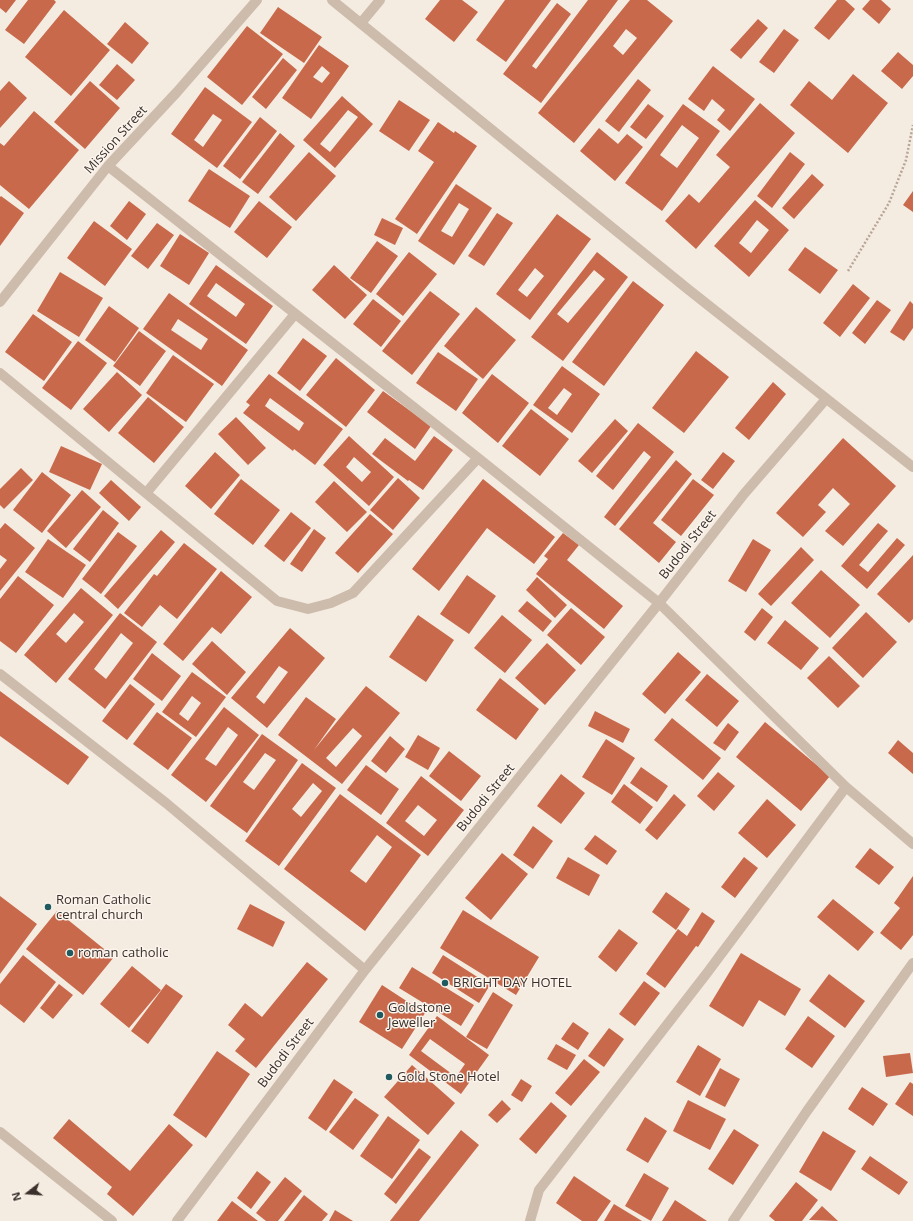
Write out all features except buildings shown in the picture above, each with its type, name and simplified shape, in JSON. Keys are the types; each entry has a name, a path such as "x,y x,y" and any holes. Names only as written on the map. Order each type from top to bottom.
{"street":[{"name":"Mission Street","path":"0,302 108,166 177,92 257,0"},
{"path":"332,0 826,399 913,467"},
{"path":"361,23 380,0"},
{"path":"108,166 659,603 846,787 913,844"},
{"path":"147,492 295,314"},
{"path":"0,373 147,492 277,601 308,609 331,603 353,593 478,458"},
{"name":"Budodi Street","path":"177,1221 365,970 659,603 744,494 826,399"},
{"path":"0,674 166,803 365,970"},
{"path":"530,1221 539,1190 707,973 846,787"},
{"path":"733,1221 807,1111 913,963"},
{"path":"0,1132 112,1221"}],"path":[{"path":"848,271 889,203 906,160 913,125"}],"place":[{"name":"Roman Catholic central church","path":"48,907"},
{"name":"roman catholic","path":"70,953"},
{"name":"BRIGHT DAY HOTEL","path":"445,983"},
{"name":"Goldstone Jeweller","path":"380,1015"},
{"name":"Gold Stone Hotel","path":"389,1077"}]}
